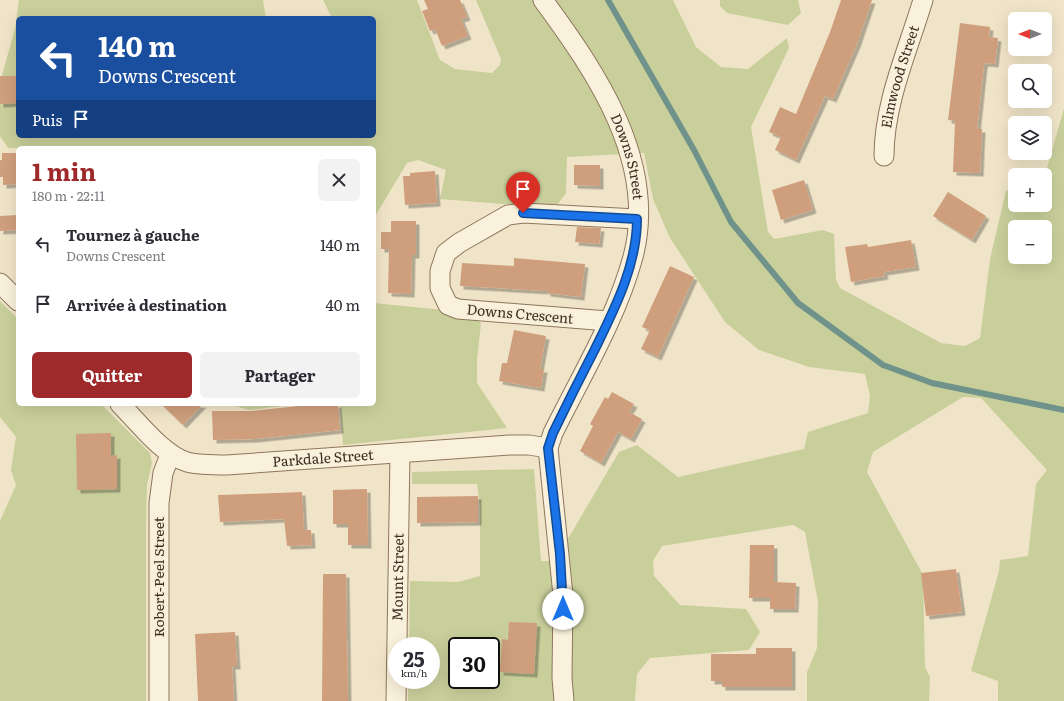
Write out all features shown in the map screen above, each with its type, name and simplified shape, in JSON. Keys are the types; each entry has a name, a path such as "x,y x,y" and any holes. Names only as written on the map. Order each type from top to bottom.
{"street":[{"name":"Downs Street","path":"543,0 574,43 601,88 623,134 632,160 636,186 637,219 633,255 625,281 608,321 553,433 548,448 563,588 562,678 564,701"},
{"name":"Elmwood Street","path":"884,156 884,133 890,108 924,0"},
{"name":"Downs Crescent","path":"608,321 458,308 448,305 440,288 440,271 446,253 508,215 523,213 637,219"},
{"path":"0,283 16,299"},
{"name":"Parkdale Street","path":"122,406 170,455 186,462 226,465 510,445 529,445 548,448"},
{"name":"Mount Street","path":"396,701 400,453"},
{"name":"Robert-Peel Street","path":"159,701 159,503 163,472 170,455"}],"green space":[{"path":"19,0 263,0 266,16 17,16"},
{"path":"323,0 417,0 440,60 455,69 492,73 500,65 501,59 476,0 673,0 696,47 721,67 748,69 787,38 789,48 751,127 768,232 774,239 823,230 834,234 836,280 840,288 941,343 965,346 980,338 990,259 1006,191 1008,190 1008,212 1052,212 1052,168 1047,168 1049,160 1052,160 1052,150 1064,108 1064,701 998,701 998,681 971,671 999,571 1000,560 1028,556 1036,484 1047,470 981,398 963,397 873,452 867,472 923,575 925,667 930,677 929,701 807,701 807,672 817,648 818,602 805,532 793,525 662,546 653,561 654,576 680,605 746,609 760,632 749,650 650,658 637,674 635,701 408,701 408,689 440,689 440,637 409,637 410,581 458,582 480,576 480,507 477,484 412,484 412,472 534,469 541,561 555,561 619,452 637,445 678,477 804,449 808,432 868,413 870,396 865,374 809,367 759,350 725,322 670,238 653,199 644,153 567,157 566,193 558,204 503,204 440,199 446,170 418,160 407,163 376,215 376,146 16,146 16,148 8,148 0,136 0,89 2,75 16,22 16,138 376,138 376,16 331,16"},
{"path":"720,0 798,0 801,13 788,25 727,13 720,6"},
{"path":"0,301 16,317 16,406 103,406 150,453 152,463 147,485 146,526 146,701 0,701 0,521 16,485 11,470 16,437 0,417"},
{"path":"376,303 474,313 481,324 477,360 477,383 507,428 343,445 340,406 376,406"},
{"path":"235,406 282,406 249,410"}],"building":[{"path":"424,0 460,0 467,17 461,19 468,36 442,46 435,29 430,31 422,11 428,9"},
{"path":"841,0 872,0 857,44 833,99 825,96 796,160 775,150 781,137 769,132 780,107 796,114 830,32"},
{"path":"960,23 990,27 989,37 998,38 995,64 985,63 984,65 977,129 982,129 980,173 953,172 955,121 948,120"},
{"path":"0,76 16,76 16,103 0,104"},
{"path":"2,153 16,153 16,184 3,185 3,177 0,177 0,160 2,160"},
{"path":"574,165 600,165 600,186 574,185"},
{"path":"435,171 437,203 405,205 403,176 410,176 410,173"},
{"path":"804,180 813,210 781,220 772,190"},
{"path":"948,192 986,216 972,240 933,216"},
{"path":"16,215 16,230 0,231 0,216"},
{"path":"391,221 416,221 416,255 412,255 411,294 388,293 389,249 381,249 381,232 391,232"},
{"path":"577,227 601,228 599,244 575,242"},
{"path":"911,240 916,267 884,272 885,276 851,282 845,247 867,244 868,247"},
{"path":"514,258 585,264 581,297 547,293 547,291 460,286 462,263 514,266"},
{"path":"670,266 694,277 658,357 641,349 650,330 642,327"},
{"path":"514,330 546,336 540,369 544,369 541,388 499,381 502,363 507,363"},
{"path":"612,392 634,404 629,412 642,419 631,439 618,432 601,463 580,451 593,426 590,424 605,397 608,399"},
{"path":"163,406 201,406 183,425"},
{"path":"299,406 338,406 340,430 255,439 213,440 212,411 251,411"},
{"path":"111,433 111,456 117,455 117,489 77,490 76,434"},
{"path":"367,489 368,545 348,545 348,524 333,524 333,490"},
{"path":"302,492 304,530 311,530 312,545 287,546 284,519 220,522 218,495"},
{"path":"478,496 478,522 417,523 417,497"},
{"path":"750,545 774,545 774,582 796,583 795,609 770,609 770,598 749,598"},
{"path":"956,569 962,612 926,616 921,573"},
{"path":"323,574 346,574 348,701 322,701"},
{"path":"509,622 537,623 534,674 500,672 502,639 508,640"},
{"path":"235,632 237,666 232,666 234,701 198,701 195,634"},
{"path":"756,648 792,648 792,687 722,687 722,681 711,681 711,654 756,654"}],"waterway":[{"path":"608,0 694,150 731,222 798,303 883,365 932,383 1064,410"}],"route":[{"path":"523,213 637,219 637,231 633,255 613,312 553,433 548,448 560,554 563,609"}]}
